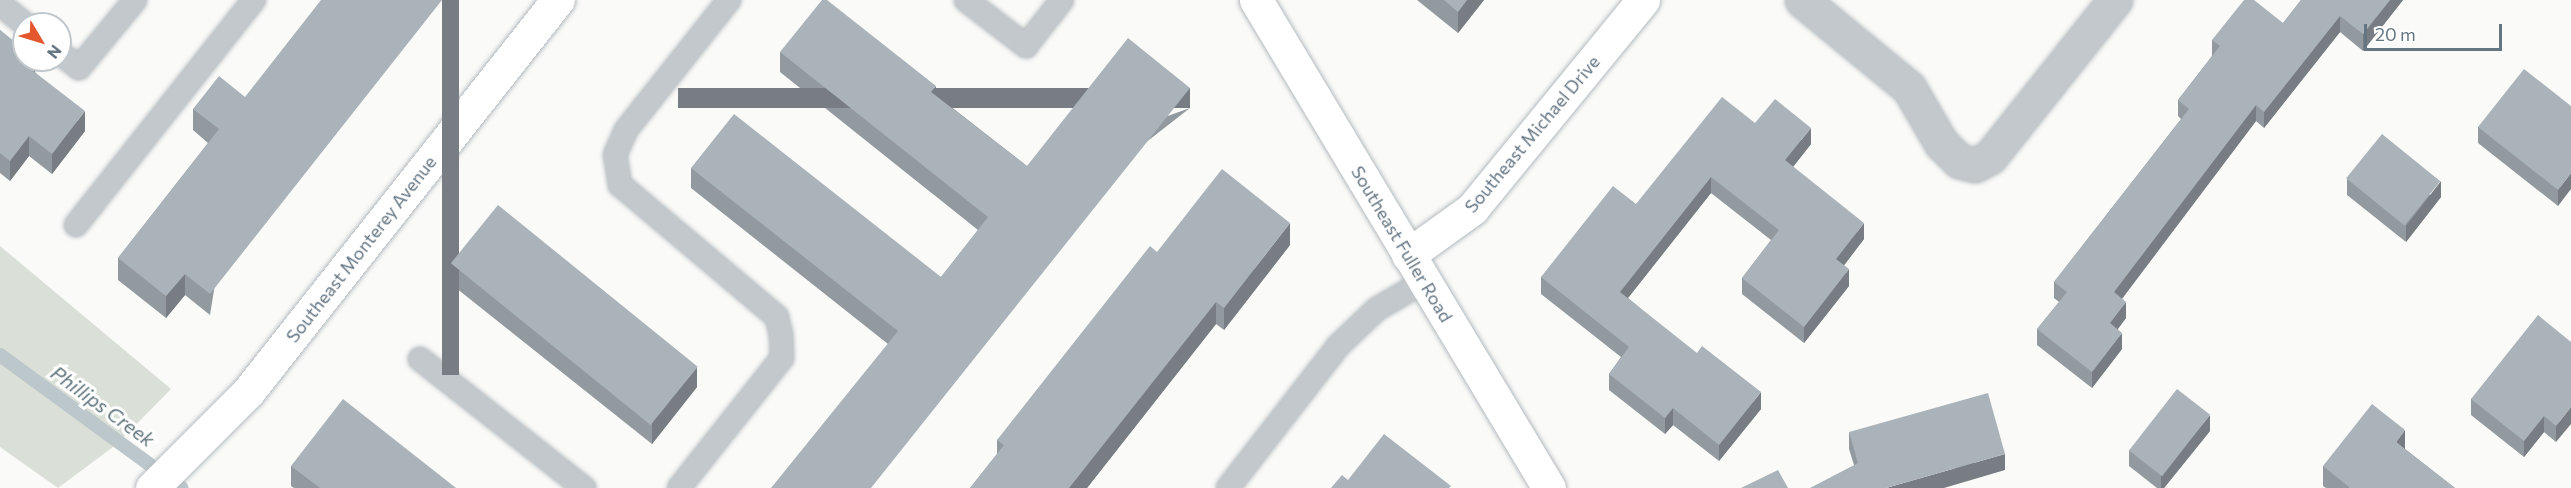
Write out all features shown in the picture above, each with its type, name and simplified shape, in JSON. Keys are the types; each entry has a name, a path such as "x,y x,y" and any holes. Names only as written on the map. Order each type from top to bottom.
{"street":[{"name":"Southeast Monterey Avenue","path":"152,488 216,428 558,0"},
{"name":"Southeast Fuller Road","path":"1256,0 1549,488"},
{"name":"Southeast Michael Drive","path":"1417,268 1472,209 1643,0"},
{"path":"1802,0 1909,88 1941,143 1959,161 1975,165 1990,157 2115,0"}],"lane":[{"path":"72,62 79,68 135,0"},
{"path":"76,225 254,0"},
{"path":"680,488 782,358 779,326 777,317 620,185 615,155 626,130 729,0"},
{"path":"966,0 1026,46 1062,0"},
{"path":"0,4 12,14"},
{"path":"1228,488 1338,346 1417,268"},
{"path":"420,358 584,488"}],"shaded area":[{"path":"0,246 171,389 117,444 58,488 0,447"}],"building":[{"path":"321,0 442,0 210,294 185,274 166,296 118,258 219,129 193,109 219,76 245,97"},
{"path":"822,0 827,0 936,86 931,92 1027,166 1128,38 1190,88 871,488 771,488 898,331 691,168 734,114 941,277 988,217 780,52"},
{"path":"1444,0 1467,0 1458,12"},
{"path":"2244,0 2254,0 2283,23 2301,0 2390,0 2363,34 2340,16 2264,112 2256,105 2114,292 2126,302 2110,323 2122,333 2092,372 2037,329 2067,292 2054,282 2189,109 2178,100 2220,46 2212,40"},
{"path":"0,30 12,40 12,72 34,72 85,111 52,154 29,136 10,161 0,153"},
{"path":"2524,69 2571,106 2571,173 2558,190 2478,127"},
{"path":"1722,97 1755,123 1775,99 1811,128 1785,160 1864,223 1836,259 1849,269 1804,327 1742,278 1779,230 1711,177 1620,292 1697,353 1702,346 1761,392 1719,445 1673,408 1665,418 1609,374 1629,347 1541,277 1613,186 1636,204"},
{"path":"2382,134 2440,181 2404,225 2346,178"},
{"path":"1222,169 1290,223 1224,308 1216,302 1069,488 970,488 1004,445 997,440 1150,246 1157,252"},
{"path":"498,205 698,367 651,425 451,263"},
{"path":"2538,315 2571,342 2571,407 2556,426 2544,416 2524,441 2471,399"},
{"path":"2177,389 2210,415 2162,476 2129,450"},
{"path":"1988,393 2005,454 1886,488 1810,488 1858,463 1849,432"},
{"path":"343,399 456,488 320,488 291,466"},
{"path":"2372,404 2405,430 2396,442 2455,488 2349,488 2323,466"},
{"path":"1384,434 1451,486 1449,488 1331,488 1342,475 1348,480"},
{"path":"1778,470 1788,488 1741,488"}],"waterway":[{"name":"Phillips Creek","path":"0,355 182,488"}]}
